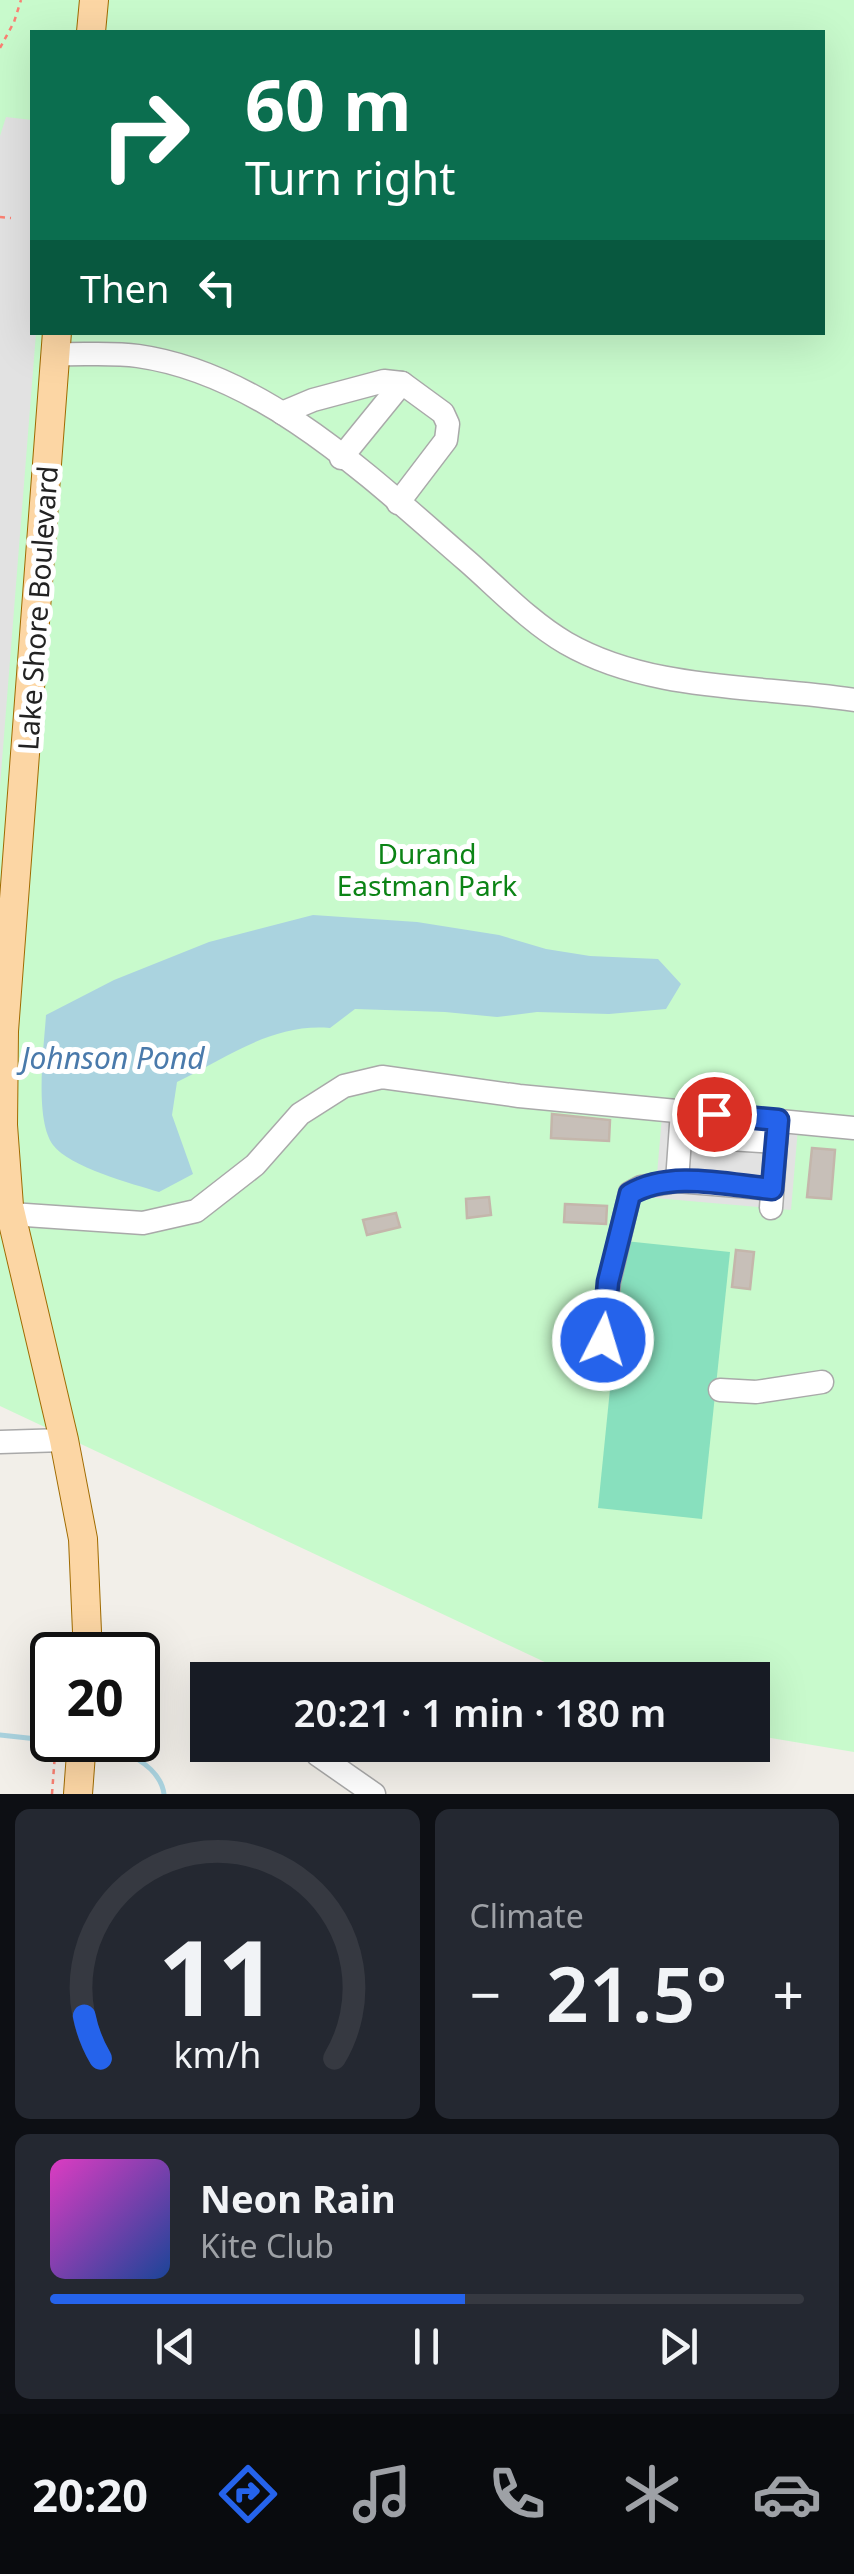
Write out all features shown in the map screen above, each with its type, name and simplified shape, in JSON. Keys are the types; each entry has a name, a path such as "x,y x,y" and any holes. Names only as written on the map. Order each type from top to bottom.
{"main road":[{"path":"90,30 94,0"},
{"name":"Lake Shore Boulevard","path":"56,343 4,1030 2,1125 11,1214 83,1539 87,1632"},
{"path":"78,1794 80,1762"}],"street":[{"path":"56,343 196,370 240,388 282,413 398,502 528,615 565,642 610,664 661,677 854,700"},
{"path":"282,413 313,400 384,381 402,382 443,413 448,424 446,440 398,502"},
{"path":"342,458 402,382"},
{"path":"11,1214 143,1223 196,1210 255,1165 300,1114 344,1086 382,1077 519,1096 682,1111 777,1131"},
{"path":"677,1181 682,1111"},
{"path":"681,1136 854,1128"},
{"path":"603,1340 608,1282 630,1194 641,1187 677,1181 772,1199 777,1131"},
{"path":"720,1390 756,1392 822,1382"},
{"path":"0,1442 64,1440"},
{"path":"328,1762 374,1794"}],"path":[{"path":"0,48 20,0"},
{"path":"0,217 11,218"},
{"path":"52,1794 54,1762"}],"green space":[{"name":"Durand Eastman Park","path":"0,0 854,0 854,1752 770,1738 770,1662 545,1662 0,1406"},
{"path":"625,1241 730,1252 702,1519 598,1508"}],"shaded area":[{"path":"6,117 30,120 30,335 36,335 0,786 0,136"},
{"path":"662,1116 798,1128 791,1210 655,1198"}],"water":[{"name":"Johnson Pond","path":"313,915 417,922 499,935 546,949 590,956 658,959 681,984 666,1009 609,1014 537,1012 497,1017 355,1009 330,1028 309,1028 269,1037 177,1082 172,1115 193,1174 159,1192 87,1167 53,1145 42,1101 46,1015 114,980 209,942"}],"building":[{"path":"552,1114 610,1120 609,1141 551,1138"},
{"path":"812,1148 835,1150 831,1199 807,1197"},
{"path":"489,1197 491,1215 467,1218 466,1199"},
{"path":"565,1204 607,1206 606,1224 564,1222"},
{"path":"396,1213 400,1227 367,1235 363,1220"},
{"path":"736,1250 754,1252 750,1289 732,1287"}],"waterway":[{"path":"0,1735 30,1738"},
{"path":"142,1762 155,1775 164,1794"}],"route":[{"path":"603,1340 608,1282 630,1194 641,1187 677,1181 772,1189 778,1120 714,1114"}]}
